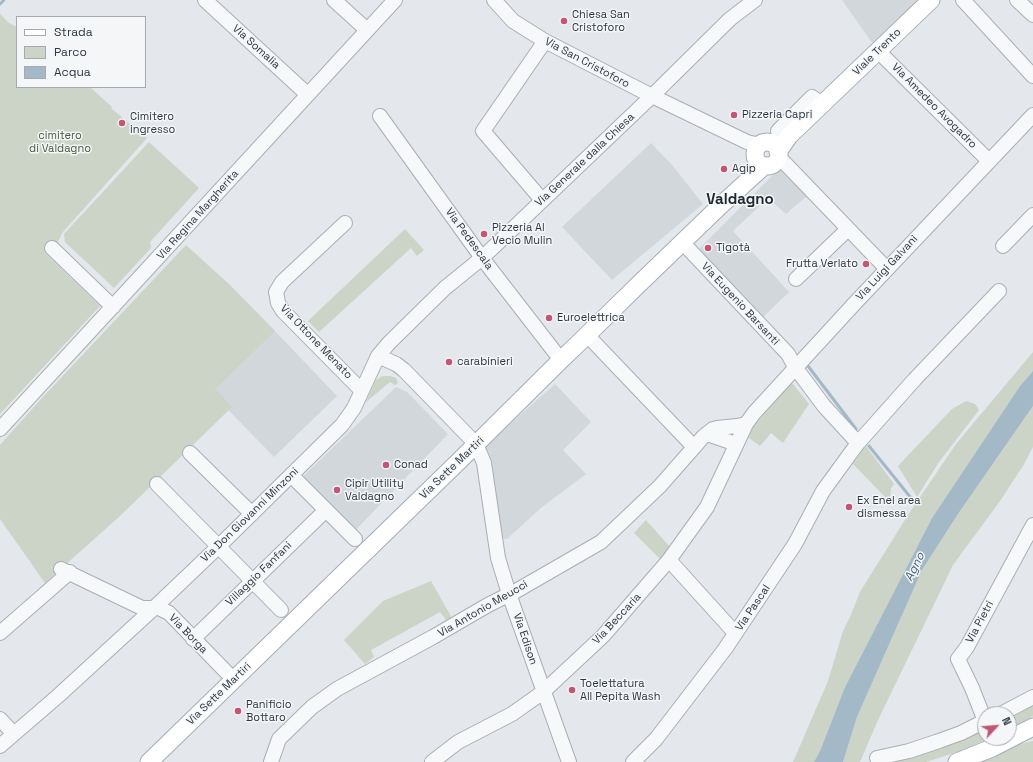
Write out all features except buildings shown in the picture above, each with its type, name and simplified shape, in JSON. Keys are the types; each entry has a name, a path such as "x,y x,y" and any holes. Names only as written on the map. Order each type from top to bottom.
{"main road":[{"name":"Viale Trento","path":"768,153 822,104 930,0"},
{"name":"Via Sette Martiri","path":"149,762 682,242 768,153"},
{"path":"957,762 992,748 1033,726"}],"street":[{"name":"Via Somalia","path":"205,0 308,94"},
{"path":"334,0 367,30"},
{"name":"Via Regina Margherita","path":"0,429 395,0"},
{"name":"Via San Cristoforo","path":"494,0 513,21 545,41 768,153"},
{"name":"Via Generale dalla Chiesa","path":"378,356 389,343 445,288 482,258 652,96 730,19 755,0"},
{"path":"963,0 1033,76"},
{"path":"1017,0 1033,15"},
{"path":"542,200 483,131 545,41"},
{"name":"Via Amedeo Avogadro","path":"878,51 989,161"},
{"name":"Via Luigi Galvani","path":"746,424 795,367 1033,115"},
{"name":"Via Pedescala","path":"380,116 482,258 561,360"},
{"path":"768,153 848,229 887,269"},
{"path":"1003,246 1033,215"},
{"name":"Via Ottone Menato","path":"344,223 282,282 276,292 278,303 283,311 362,390"},
{"path":"796,279 848,229"},
{"name":"Via Eugenio Barsanti","path":"682,242 788,354 795,367"},
{"path":"52,248 113,307"},
{"name":"Via Pascal","path":"634,762 656,739 710,670 795,544 823,490 858,443 915,379 999,291"},
{"path":"587,335 694,447"},
{"path":"378,356 396,364 404,370 476,444"},
{"name":"Via Don Giovanni Minzoni","path":"0,746 154,608 342,425 354,408 378,356"},
{"path":"795,367 824,406 858,443"},
{"name":"Via Antonio Meucci","path":"271,762 278,739 312,707 337,689 433,637 601,542 660,486 703,437 717,428 746,424"},
{"name":"Via Beccaria","path":"432,762 458,742 512,714 543,692 602,636 669,560 707,507 746,424"},
{"path":"707,434 736,444"},
{"name":"Via Edison","path":"476,444 484,463 498,558 543,692 569,762"},
{"path":"190,453 252,514"},
{"path":"291,475 355,539"},
{"path":"157,484 281,610"},
{"name":"Villaggio Fanfani","path":"192,639 326,510"},
{"name":"Via Pietri","path":"979,706 958,659 967,647 1033,525"},
{"path":"669,560 735,633"},
{"name":"Via Borga","path":"0,633 65,571 142,608 154,608 164,610 169,613 192,639 234,680"},
{"path":"1016,706 1033,697"},
{"path":"0,719 14,734"},
{"path":"877,758 909,751 961,733 977,725"}],"shaded area":[{"path":"842,0 919,0 906,16 873,44"},
{"path":"651,143 673,166 703,204 612,280 562,227"},
{"path":"781,167 808,195 786,214 768,198 733,231 789,292 759,321 695,253"},
{"path":"273,329 337,396 274,457 209,390"},
{"path":"555,384 591,422 563,450 586,474 542,507 507,539 493,537 484,450 486,445"},
{"path":"396,387 407,392 448,434 346,540 294,485"}],"green space":[{"name":"cimitero di Valdagno","path":"0,14 9,23 16,26 16,88 91,88 112,107 111,108 147,138 62,233 58,242 46,254 100,306 0,414"},
{"path":"149,142 199,188 150,242 151,248 114,288 65,242 64,234"},
{"path":"405,229 424,250 417,256 411,248 319,332 308,321"},
{"path":"186,245 230,285 275,331 215,389 232,407 120,516 45,583 0,519 0,445 42,398"},
{"path":"1033,352 1033,371 1020,386 932,518 845,687 820,751 814,762 793,762 828,681 843,631 860,592 908,515 956,444"},
{"path":"383,376 396,378 398,383 395,385 390,382 366,402 376,380"},
{"path":"792,383 809,404 783,443 771,433 760,446 749,438 753,427"},
{"path":"966,401 975,404 979,410 939,462 917,497 898,466 952,409"},
{"path":"1033,406 1033,447 1023,466 1000,501 953,565 878,720 860,762 843,762 857,717 922,570 958,514"},
{"path":"866,446 894,484 891,488 890,499 888,500 853,464"},
{"path":"646,520 670,547 660,559 634,533"},
{"path":"431,581 453,620 447,621 440,612 371,650 374,657 365,664 344,640 383,601"},
{"path":"1033,705 1033,716 1017,725 1017,714"},
{"path":"977,733 977,744 926,762 883,762 932,751"},
{"path":"1033,741 1033,762 965,762 994,750 1017,746 1017,745"}],"water":[{"name":"Agno","path":"1033,371 1033,406 958,514 922,570 857,717 843,762 814,762 820,751 845,687 932,518 1020,386"}],"waterway":[{"path":"0,4 4,0"},
{"path":"808,366 856,429"},
{"path":"869,446 911,498"}],"place":[{"name":"Chiesa San Cristoforo","path":"564,21"},
{"name":"Pizzeria Capri","path":"734,115"},
{"name":"Cimitero ingresso","path":"122,123"},
{"name":"Agip","path":"724,169"},
{"name":"Pizzeria Al Vecio Mulin","path":"484,234"},
{"name":"Tigotà","path":"708,248"},
{"name":"Frutta Verlato","path":"866,264"},
{"name":"Euroelettrica","path":"549,318"},
{"name":"carabinieri","path":"449,362"},
{"name":"Conad","path":"386,465"},
{"name":"Cipir Utility Valdagno","path":"337,490"},
{"name":"Ex Enel area dismessa","path":"849,507"},
{"name":"Toelettatura All Pepita Wash","path":"572,690"},
{"name":"Panificio Bottaro","path":"238,711"}],"district":[{"name":"Valdagno","path":"740,200"}]}
